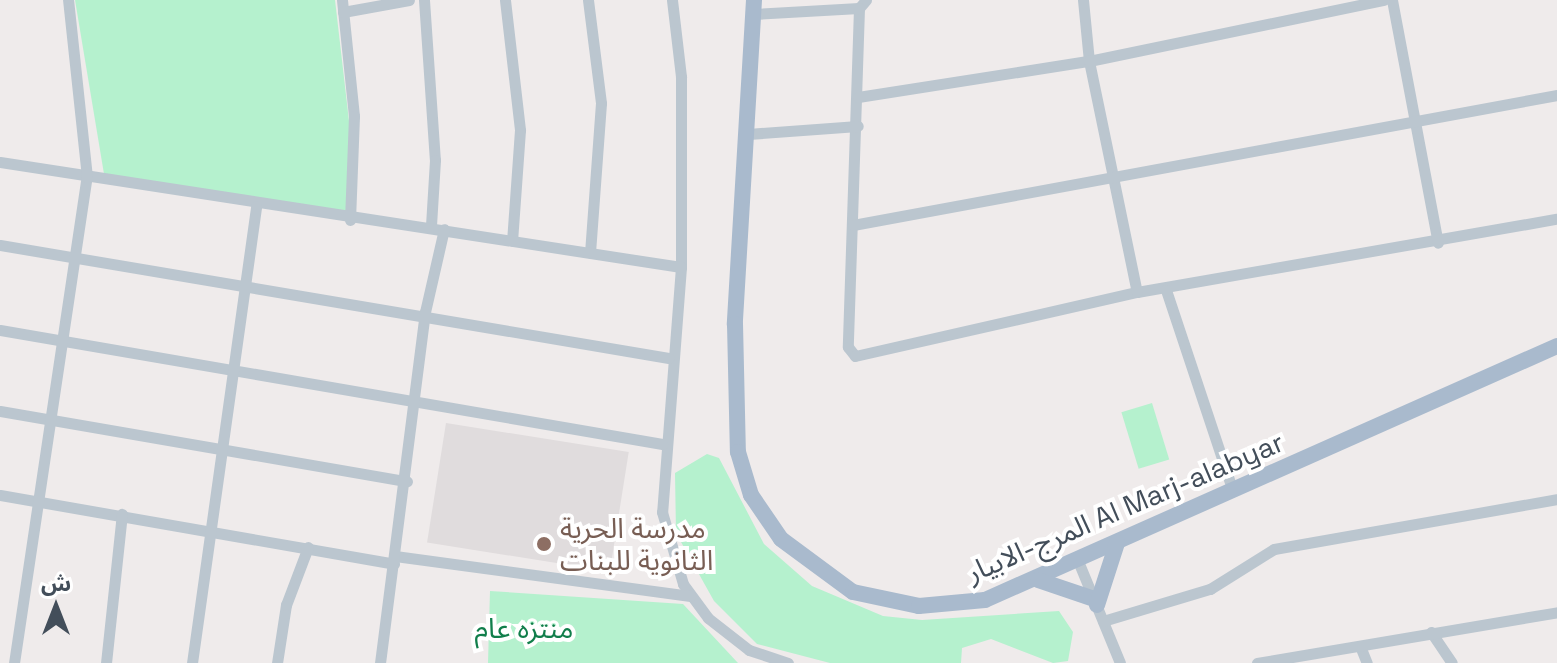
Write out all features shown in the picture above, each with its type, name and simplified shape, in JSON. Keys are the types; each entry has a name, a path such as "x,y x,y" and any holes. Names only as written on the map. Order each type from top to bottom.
{"main road":[{"name":"المرج-الابيار Al Marj-alabyar","path":"754,7 735,420 757,504 812,568 878,599 956,605 1032,580 1557,346"},
{"path":"1032,580 1058,582 1096,602 1117,543"}],"street":[{"path":"14,663 48,418 77,256 87,177 68,0"},
{"path":"350,220 355,138 343,6 409,0"},
{"path":"424,0 435,160 431,225"},
{"path":"505,0 520,130 512,241"},
{"path":"588,0 601,103 590,253"},
{"path":"672,0 681,77 681,267 662,444 667,543 690,596 749,650 788,663"},
{"path":"1083,0 1089,61 1137,292"},
{"path":"858,97 1089,61 1384,0"},
{"path":"1392,0 1418,122 1438,243"},
{"path":"754,7 862,4 848,347 855,356 1137,292 1166,290 1438,243 1557,219"},
{"path":"853,225 1112,180 1557,95"},
{"path":"748,134 858,126"},
{"path":"0,162 256,206 350,220 431,225 681,267"},
{"path":"192,663 256,206"},
{"path":"380,663 418,399 425,312 444,229"},
{"path":"0,245 425,312 669,358"},
{"path":"1166,290 1233,491"},
{"path":"0,330 233,366 662,444"},
{"path":"0,411 407,481"},
{"path":"0,495 394,560 690,596"},
{"path":"1103,621 1210,589 1274,549 1557,499"},
{"path":"106,663 122,514"},
{"path":"277,663 286,605 308,547"},
{"path":"1078,561 1120,663"},
{"path":"1257,663 1557,612"},
{"path":"1431,632 1452,663"},
{"path":"1360,646 1367,663"}],"shaded area":[{"path":"446,423 629,452 610,571 427,543"}],"green space":[{"path":"75,0 335,0 352,147 347,213 104,174"},
{"path":"1152,403 1169,459 1139,469 1121,412"},
{"path":"707,454 719,458 764,544 812,586 883,616 922,620 1059,611 1073,632 1068,661 1053,663 991,639 962,648 961,663 830,663 757,644 714,601 676,533 675,473"},
{"name":"منتزه عام","path":"490,591 683,604 738,663 488,663"}],"place":[{"name":"مدرسة الحرية الثانوية للبنات","path":"544,544"}]}
